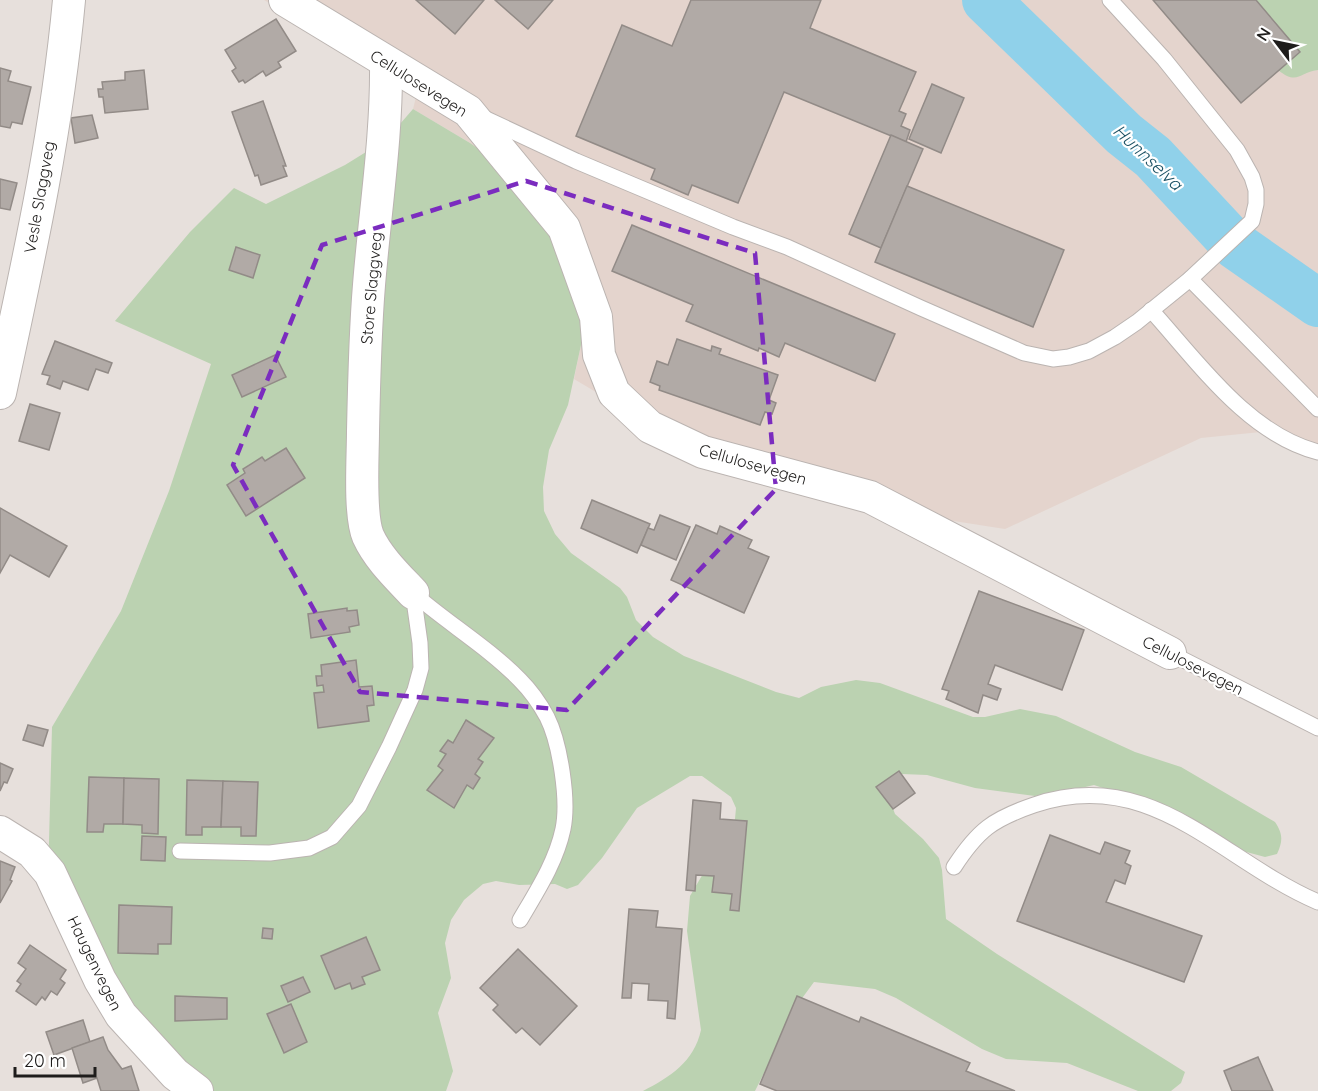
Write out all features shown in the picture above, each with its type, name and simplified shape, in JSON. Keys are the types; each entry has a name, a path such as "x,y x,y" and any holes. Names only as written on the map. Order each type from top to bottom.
{"street":[{"name":"Vesle Slaggveg","path":"0,393 33,239 69,0"},
{"name":"Cellulosevegen","path":"285,0 468,111 564,228 596,317 598,355 614,393 650,427 703,452 870,497 1170,653"},
{"name":"Store Slaggveg","path":"386,62 387,104 384,146 369,285 366,340 363,444 364,515 368,535 375,548 413,593"},
{"name":"Haugenvegen","path":"0,832 32,852 50,873 100,980 121,1015 175,1074 197,1091"}],"lane":[{"path":"468,111 576,161 787,247 1024,353 1053,359 1069,357 1089,351 1115,337 1190,279 1252,221 1256,204 1256,190 1252,177 1237,150 1164,59 1110,0"},
{"path":"1190,279 1318,410"},
{"path":"1151,310 1242,411 1298,447 1318,452"},
{"path":"180,851 270,853 309,848 332,837 359,806 415,690 421,668 413,593"},
{"path":"413,593 520,680 548,718 553,733 565,793 563,828 552,862 520,920"},
{"name":"Cellulosevegen","path":"1170,653 1318,728"},
{"path":"954,867 979,833 1008,814 1054,798 1105,795 1128,798 1167,813 1282,883 1318,902"}],"highlighted area":[{"path":"526,181 755,253 776,489 567,710 360,692 233,465 322,245"}],"shaded area":[{"path":"264,0 1256,0 1261,12 1309,71 1318,70 1318,447 1261,432 1201,438 1005,529 838,503 668,435 574,379 581,345 470,143 413,109 418,89"}],"green space":[{"path":"1256,0 1318,0 1318,70 1294,78 1278,70"},
{"path":"413,109 470,143 519,178 581,282 581,345 568,405 549,450 543,487 544,511 555,534 571,553 620,588 627,597 636,620 653,637 684,656 776,692 799,698 821,687 856,680 880,683 973,717 985,717 1020,709 1056,716 1135,752 1181,767 1275,822 1281,834 1280,845 1277,854 1265,857 1228,847 1118,793 1094,785 1035,796 975,788 927,775 902,774 892,781 887,792 895,814 923,839 939,858 946,919 997,954 1185,1072 1181,1083 1171,1091 1138,1091 1067,1063 1006,1059 982,1049 896,998 875,989 814,982 800,1001 755,1091 643,1091 671,1074 687,1060 698,1041 701,1030 687,931 690,896 735,819 736,808 731,797 702,776 690,776 637,808 602,858 578,885 567,889 555,884 519,885 496,881 483,884 464,900 451,920 445,943 451,978 438,1013 453,1071 446,1091 197,1091 167,1075 48,880 52,727 121,611 169,491 211,364 115,321 190,232 234,188 266,204 345,165 387,139"}],"building":[{"path":"416,0 484,0 455,34"},
{"path":"495,0 553,0 528,29"},
{"path":"691,0 821,0 810,28 916,72 899,111 906,114 901,126 910,130 906,142 784,92 738,203 692,185 688,195 651,179 655,169 576,136 622,25 672,46"},
{"path":"1153,0 1256,0 1300,52 1241,103"},
{"path":"276,19 296,51 278,62 281,67 266,76 263,71 245,83 243,80 239,82 232,71 236,68 225,50"},
{"path":"0,68 11,71 8,81 31,87 22,124 12,122 10,128 0,126"},
{"path":"144,70 148,109 105,113 103,97 99,97 98,89 103,89 102,82 125,80 125,72"},
{"path":"932,84 964,98 941,153 909,139"},
{"path":"263,101 286,166 283,166 287,176 261,185 258,175 255,176 232,112"},
{"path":"92,115 98,138 75,143 71,118"},
{"path":"891,135 923,149 881,248 849,234"},
{"path":"0,179 17,183 10,210 0,208"},
{"path":"907,186 1064,250 1033,327 875,262"},
{"path":"632,225 895,334 875,381 785,343 779,357 759,348 758,351 686,321 693,305 612,271"},
{"path":"236,247 260,255 253,278 229,270"},
{"path":"677,339 711,351 712,346 721,349 719,354 778,375 769,400 776,403 772,414 765,412 760,425 659,390 660,386 650,382 657,361 668,365"},
{"path":"55,341 112,363 108,373 96,369 88,390 63,381 60,389 47,384 50,376 42,374"},
{"path":"275,355 286,377 242,397 232,375"},
{"path":"30,404 60,413 49,450 19,441"},
{"path":"286,448 305,478 246,516 227,485 245,473 243,469 262,457 265,461"},
{"path":"592,500 650,524 637,553 581,528"},
{"path":"0,508 67,546 49,577 10,555 0,573"},
{"path":"660,515 690,527 676,560 641,545 648,528 654,530"},
{"path":"696,525 717,534 720,526 752,540 748,548 769,557 744,613 671,580"},
{"path":"979,591 1084,630 1062,690 995,665 988,684 1001,689 997,700 983,695 978,713 946,699 949,691 942,689"},
{"path":"347,608 347,611 357,610 359,625 349,627 350,632 311,638 308,614"},
{"path":"356,660 359,687 372,686 374,705 367,706 369,721 318,728 314,693 324,692 323,685 317,686 316,676 322,676 321,665"},
{"path":"466,720 494,738 478,759 483,762 475,774 480,778 473,789 467,785 454,808 427,790 443,770 438,766 446,754 440,751 448,740 453,743"},
{"path":"28,725 48,730 43,746 23,740"},
{"path":"0,763 13,769 7,783 4,782 0,791"},
{"path":"899,771 915,793 893,809 876,787"},
{"path":"89,777 124,778 123,824 104,824 103,832 87,832"},
{"path":"124,778 159,779 158,834 142,833 142,825 123,824"},
{"path":"187,780 223,781 221,827 202,827 202,835 186,835"},
{"path":"223,781 258,782 256,836 241,836 241,827 221,827"},
{"path":"693,800 721,803 720,819 747,821 739,911 730,910 732,894 712,892 714,876 696,875 695,891 686,890"},
{"path":"1050,835 1100,854 1105,842 1130,851 1125,863 1131,866 1125,884 1115,880 1106,902 1202,936 1184,982 1017,921"},
{"path":"142,836 166,837 165,861 141,860"},
{"path":"0,861 15,867 10,880 12,881 0,903"},
{"path":"119,905 172,907 171,944 158,944 158,954 118,953"},
{"path":"629,909 658,911 656,927 682,929 675,1019 667,1018 668,1001 648,1000 649,984 632,983 631,998 622,998"},
{"path":"263,928 273,929 272,939 262,938"},
{"path":"366,937 380,970 362,977 365,984 352,989 350,983 335,989 321,956"},
{"path":"30,945 66,970 60,979 65,983 57,995 51,991 45,1000 42,997 36,1005 16,991 21,984 17,981 26,969 18,963"},
{"path":"518,949 577,1006 540,1045 522,1028 516,1033 493,1010 498,1005 480,988"},
{"path":"303,977 310,992 288,1002 281,986"},
{"path":"175,996 227,998 227,1019 175,1021"},
{"path":"797,996 859,1022 861,1017 970,1063 966,1071 1015,1091 777,1091 760,1084"},
{"path":"291,1004 307,1042 284,1053 267,1014"},
{"path":"83,1020 90,1042 54,1055 46,1032"},
{"path":"103,1037 108,1050 122,1069 131,1066 139,1091 101,1091 97,1078 83,1083 72,1048"},
{"path":"1258,1057 1273,1091 1232,1091 1224,1071"}],"waterway":[{"name":"Hunnselva","path":"986,0 1124,134 1153,157 1235,245 1318,303"}]}
